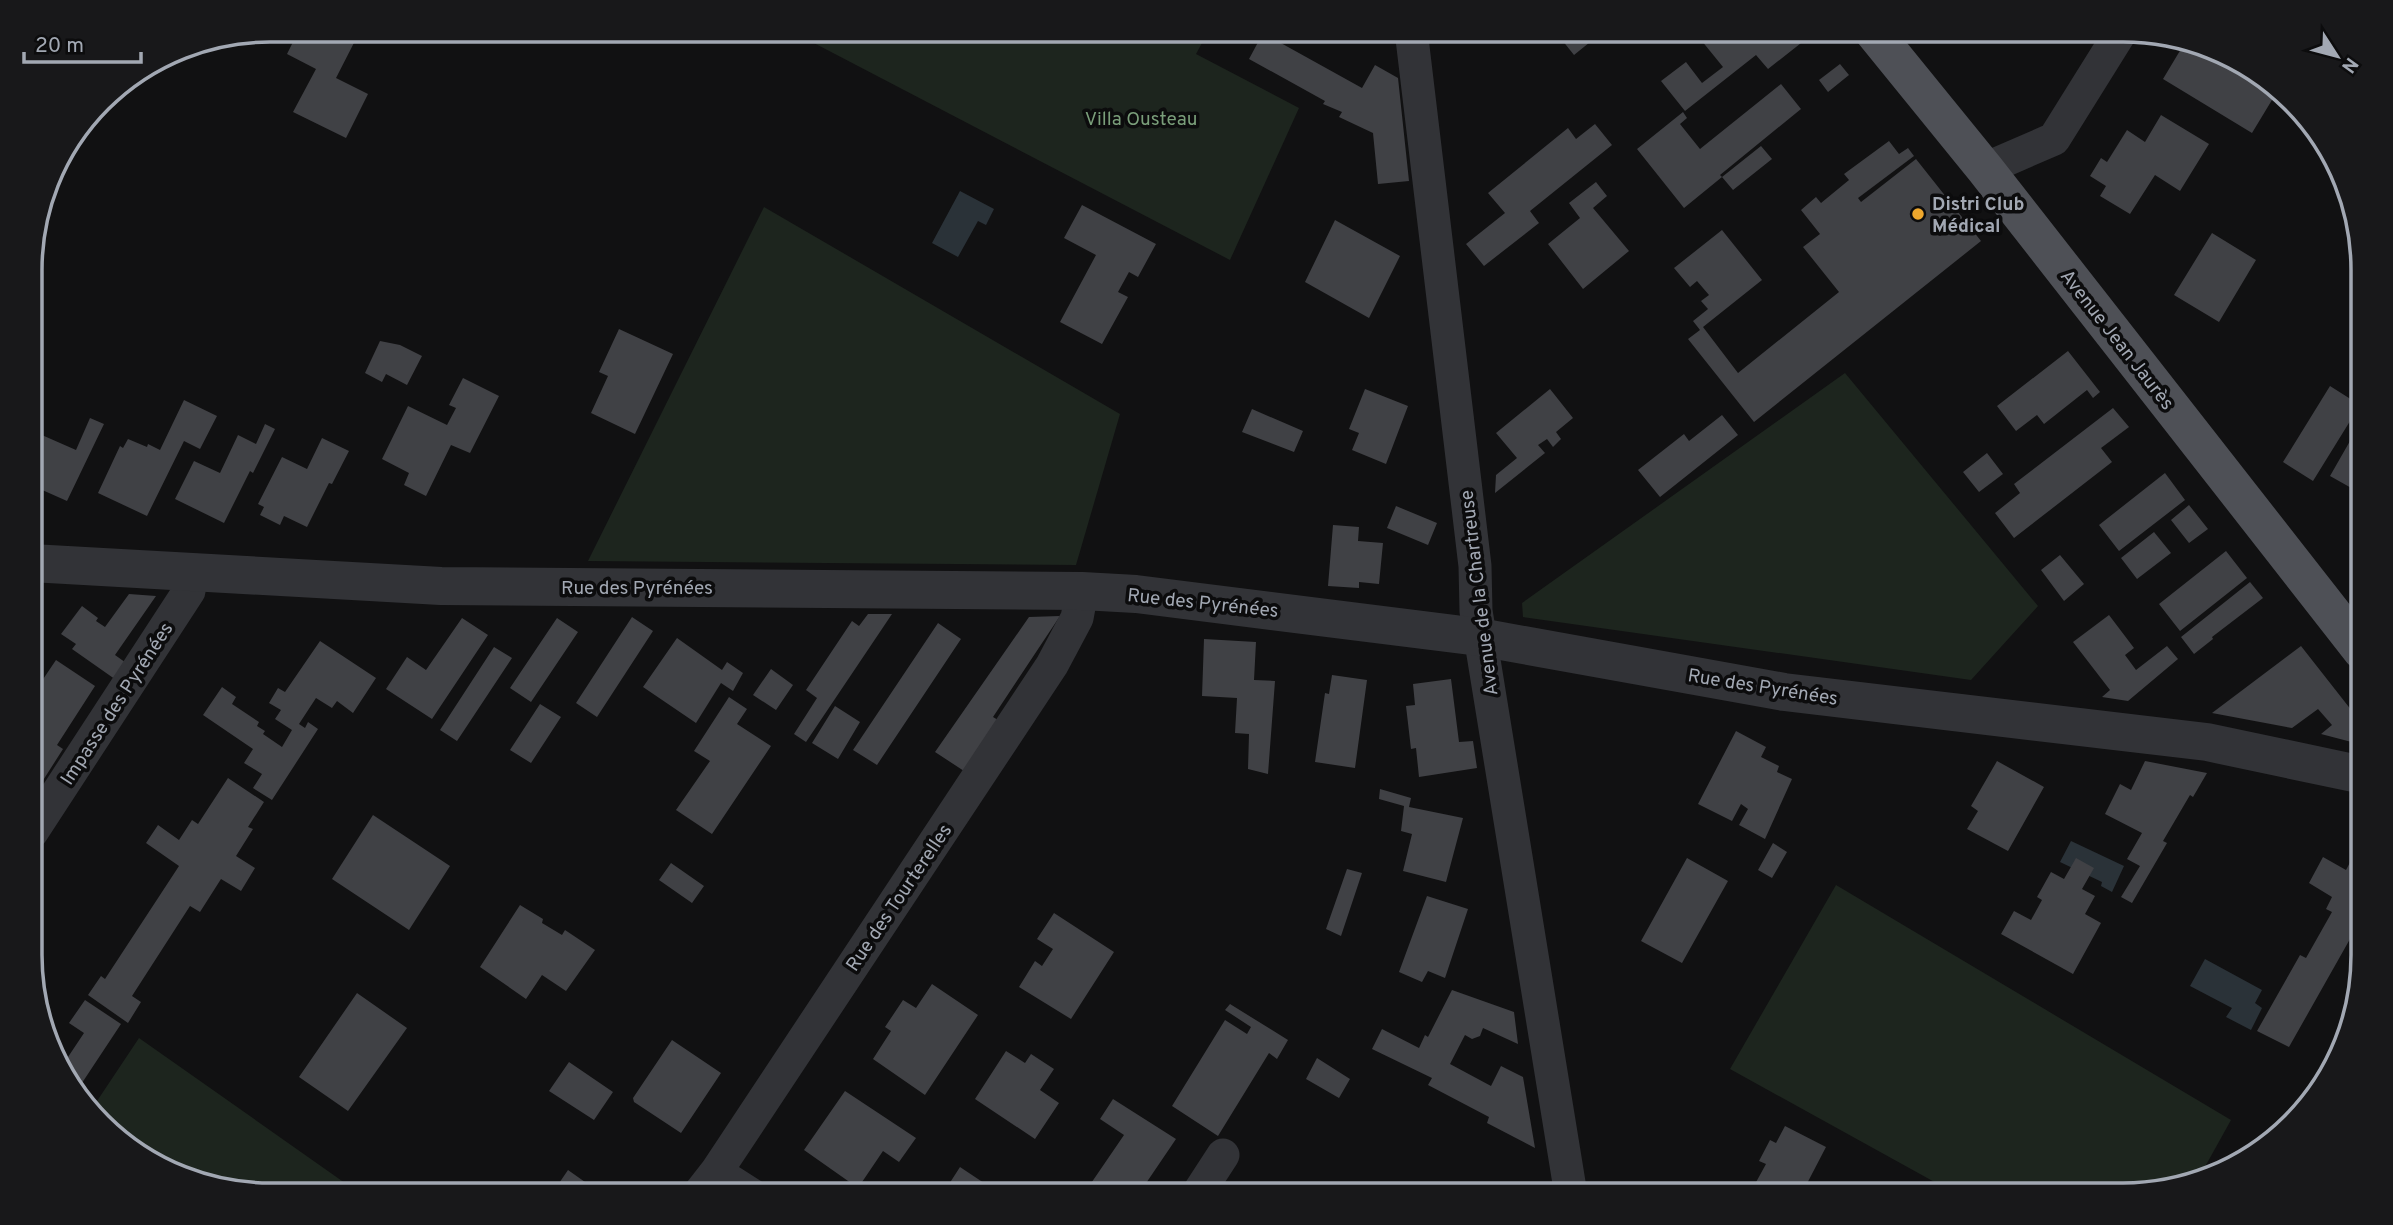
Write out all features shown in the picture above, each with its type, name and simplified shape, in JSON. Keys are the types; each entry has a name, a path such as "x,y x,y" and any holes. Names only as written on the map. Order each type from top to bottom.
{"main road":[{"name":"Avenue Jean Jaurès","path":"1882,42 1985,169 2351,637"}],"street":[{"name":"Avenue de la Chartreuse","path":"1411,42 1475,566 1479,637 1569,1183"},
{"path":"1985,169 2054,139 2115,42"},
{"name":"Rue des Pyrénées","path":"42,564 394,585 1082,590 1226,603 1479,637 1784,692 2207,742 2351,772"},
{"name":"Impasse des Pyrénées","path":"42,817 189,591 191,571"},
{"name":"Rue des Tourterelles","path":"708,1183 1052,665 1077,618 1082,590"},
{"path":"1205,1183 1223,1154"}],"green space":[{"name":"Villa Ousteau","path":"812,42 1202,42 1196,54 1299,108 1230,260"},
{"path":"764,207 1120,414 1076,565 588,561"},
{"path":"1845,373 2038,606 1971,680 1523,617 1522,603"},
{"path":"1836,885 2231,1120 2205,1167 2167,1179 2138,1183 1936,1183 1730,1069"},
{"path":"139,1038 345,1183 240,1181 183,1166 143,1145 96,1102"}],"shaded area":[{"path":"960,191 994,209 986,225 978,221 958,257 932,243"},
{"path":"2071,841 2124,866 2112,892 2101,886 2102,882 2060,862"},
{"path":"2205,959 2262,990 2255,1003 2262,1008 2251,1030 2226,1017 2232,1008 2190,986"}],"building":[{"path":"293,42 354,42 336,78 368,94 346,138 293,112 316,69 287,54"},
{"path":"1258,42 1279,42 1362,88 1375,65 1398,78 1409,181 1378,184 1373,133 1339,117 1342,112 1323,104 1325,101 1249,59"},
{"path":"1564,42 1590,42 1574,55"},
{"path":"1703,42 1802,42 1768,69 1756,55 1685,111 1661,81 1686,62 1702,83 1723,67"},
{"path":"2181,50 2224,66 2250,80 2273,99 2252,133 2163,79"},
{"path":"1840,64 1849,75 1828,92 1819,80"},
{"path":"1781,84 1801,109 1720,175 1722,177 1684,208 1637,149 1683,112 1687,118 1680,124 1700,149"},
{"path":"2161,115 2209,144 2180,191 2155,175 2130,214 2100,196 2106,186 2090,176 2101,158 2107,162 2127,130 2145,142"},
{"path":"1595,124 1612,145 1530,211 1539,223 1484,266 1466,244 1505,213 1488,193 1568,128 1576,139"},
{"path":"1889,141 1899,154 1908,148 1914,156 1858,198 1861,202 1916,159 1981,241 1754,422 1688,339 1700,330 1693,321 1708,309 1701,301 1709,295 1697,281 1690,287 1674,268 1722,230 1762,280 1703,327 1738,373 1839,292 1803,247 1820,234 1801,210 1816,197 1821,203 1849,180 1844,174"},
{"path":"1761,146 1772,159 1733,190 1722,177"},
{"path":"1596,182 1607,196 1593,208 1629,251 1583,289 1548,244 1580,218 1569,203"},
{"path":"1082,205 1156,244 1138,277 1129,272 1118,292 1128,297 1102,344 1060,322 1096,255 1064,238"},
{"path":"1335,220 1400,256 1369,318 1305,282"},
{"path":"2212,233 2256,260 2219,322 2174,295"},
{"path":"619,329 673,354 635,434 591,413 608,376 599,372"},
{"path":"380,341 400,345 422,356 407,385 386,374 382,382 365,373"},
{"path":"2068,351 2100,392 2093,398 2087,390 2044,424 2037,415 2016,431 1997,406"},
{"path":"463,378 499,396 470,453 451,445 426,496 404,485 409,473 382,459 408,406 447,425 456,408 449,405"},
{"path":"2330,386 2351,399 2351,420 2313,481 2283,462"},
{"path":"1365,389 1408,406 1386,464 1352,450 1359,433 1349,429"},
{"path":"1550,389 1573,418 1556,432 1561,439 1553,447 1547,439 1538,445 1545,453 1495,493 1496,475 1517,458 1496,433"},
{"path":"184,400 217,416 200,449 184,441 147,516 98,493 120,446 123,448 128,439 160,450"},
{"path":"2113,408 2129,427 2101,448 2112,462 2014,538 1995,513 2020,493 2014,484"},
{"path":"1252,409 1303,431 1294,452 1242,432"},
{"path":"1722,415 1738,435 1660,497 1638,470 1684,434 1689,441"},
{"path":"90,418 104,424 67,501 42,490 42,435 76,450"},
{"path":"265,424 275,429 224,523 175,499 194,461 220,473 238,435 256,444"},
{"path":"322,438 349,451 307,527 284,516 280,525 260,515 264,507 258,504 282,457 307,469"},
{"path":"2351,439 2351,488 2330,476"},
{"path":"1987,453 2003,474 1979,492 1963,472"},
{"path":"2165,473 2185,500 2119,551 2099,525"},
{"path":"2189,505 2208,529 2189,543 2171,520"},
{"path":"1396,506 1437,523 1428,545 1387,528"},
{"path":"1333,525 1359,527 1358,541 1383,543 1379,584 1359,582 1359,588 1328,586"},
{"path":"2154,532 2171,553 2137,579 2121,558"},
{"path":"2226,551 2247,578 2180,631 2159,604"},
{"path":"2060,555 2084,584 2064,601 2041,570"},
{"path":"2250,582 2263,598 2194,654 2181,637"},
{"path":"129,594 156,596 115,655 129,665 119,682 72,649 76,644 61,634 82,606 105,627"},
{"path":"868,614 892,614 806,742 794,734 817,698 806,690 852,621 859,626"},
{"path":"2109,615 2134,648 2125,655 2136,670 2167,646 2178,659 2128,701 2102,697 2110,690 2073,642"},
{"path":"1060,616 993,717 998,720 964,771 935,752 1029,617"},
{"path":"632,617 653,631 597,717 576,703"},
{"path":"462,618 488,635 432,719 386,689 407,657 426,670"},
{"path":"557,618 578,632 531,702 510,688"},
{"path":"938,623 961,639 877,765 853,750"},
{"path":"677,638 722,670 727,662 743,673 733,691 721,683 696,723 643,687"},
{"path":"1204,639 1256,642 1254,680 1275,681 1268,774 1248,769 1249,734 1235,733 1237,698 1202,696"},
{"path":"320,641 376,678 353,713 337,701 332,708 316,698 299,724 305,728 308,722 318,729 272,800 253,788 262,774 244,763 253,749 203,715 222,687 236,697 232,704 259,722 257,726 265,731 263,734 282,747 292,730 275,719 281,710 269,703 278,688 285,692"},
{"path":"2301,646 2351,710 2351,742 2321,734 2332,725 2318,709 2292,728 2212,713"},
{"path":"494,647 512,658 457,741 440,730"},
{"path":"56,660 95,686 57,745 63,749 42,782 42,681"},
{"path":"771,669 793,685 776,710 753,695"},
{"path":"1332,675 1367,680 1355,768 1315,762 1325,693 1329,694"},
{"path":"1451,679 1459,742 1473,741 1477,768 1419,777 1416,748 1411,749 1406,706 1415,705 1413,684"},
{"path":"729,697 747,709 737,724 771,746 712,834 676,810 710,761 694,751"},
{"path":"540,704 561,717 531,763 510,750"},
{"path":"835,706 860,722 838,759 812,743"},
{"path":"1736,731 1766,747 1761,757 1779,766 1777,772 1792,779 1765,839 1739,825 1748,809 1741,804 1732,821 1698,804"},
{"path":"1997,761 2044,787 2008,851 1967,829 1978,811 1971,806"},
{"path":"2145,761 2207,773 2193,797 2190,795 2163,841 2167,843 2132,903 2121,897 2140,866 2127,859 2142,833 2105,814 2120,784 2131,790"},
{"path":"228,778 264,802 248,827 253,829 236,856 255,868 241,891 221,879 200,912 190,906 132,996 141,1002 128,1023 88,995 101,976 105,979 179,866 146,843 158,825 179,840 192,820 198,824"},
{"path":"1380,789 1411,798 1409,807 1463,818 1446,882 1403,871 1412,834 1401,831 1404,806 1379,799"},
{"path":"373,815 450,866 409,930 332,879"},
{"path":"1773,843 1787,852 1772,878 1758,870"},
{"path":"2323,857 2346,870 2351,861 2351,937 2289,1047 2257,1031 2300,955 2306,958 2332,912 2326,909 2332,897 2309,883"},
{"path":"1687,858 1728,881 1682,963 1641,941"},
{"path":"2076,858 2094,868 2082,889 2095,896 2085,914 2101,923 2073,974 2001,934 2014,911 2031,920 2042,900 2037,897 2051,872 2064,879"},
{"path":"671,863 704,886 692,903 659,880"},
{"path":"1347,869 1362,873 1341,936 1326,929"},
{"path":"1427,896 1468,909 1445,978 1428,971 1422,982 1399,972"},
{"path":"520,905 562,935 565,930 595,950 566,991 542,975 526,999 480,967"},
{"path":"1054,913 1114,952 1071,1019 1019,987 1035,961 1042,966 1053,949 1037,939"},
{"path":"932,984 978,1015 925,1095 873,1059 891,1031 885,1027 903,1000 916,1008"},
{"path":"1452,990 1514,1012 1518,1044 1483,1028 1480,1036 1472,1039 1465,1035 1450,1064 1491,1086 1501,1066 1523,1077 1535,1148 1487,1123 1489,1117 1428,1085 1432,1078 1372,1049 1382,1029 1419,1048 1425,1035 1428,1037"},
{"path":"357,993 407,1028 348,1111 299,1077"},
{"path":"85,1000 121,1024 82,1083 67,1058 84,1033 69,1023"},
{"path":"1230,1004 1288,1040 1277,1059 1269,1053 1218,1136 1172,1106 1225,1020 1247,1034 1251,1027 1225,1010"},
{"path":"672,1040 721,1073 681,1133 634,1102 633,1098"},
{"path":"1006,1051 1025,1063 1031,1054 1054,1069 1040,1090 1059,1103 1035,1139 975,1099"},
{"path":"1317,1058 1350,1079 1339,1098 1306,1079"},
{"path":"569,1062 613,1092 594,1120 549,1091"},
{"path":"845,1091 916,1138 899,1162 883,1151 861,1183 851,1183 804,1150"},
{"path":"1113,1099 1176,1139 1146,1183 1091,1183 1124,1135 1100,1119"},
{"path":"1785,1126 1826,1147 1807,1183 1756,1183 1766,1164 1759,1161 1770,1140 1776,1143"},
{"path":"960,1167 984,1183 950,1183"},
{"path":"568,1170 587,1183 559,1183"}],"place":[{"name":"Distri Club Médical","path":"1918,214"}]}
